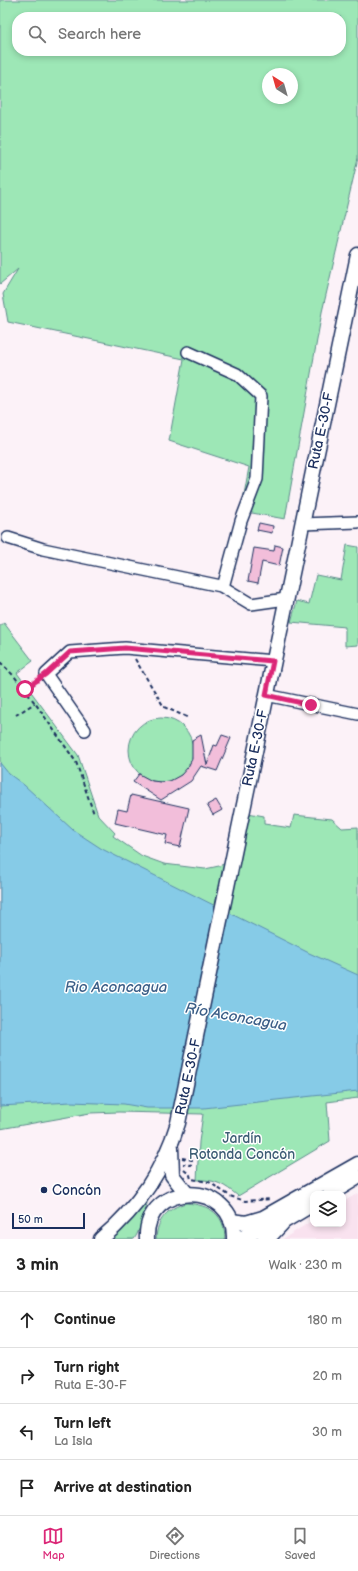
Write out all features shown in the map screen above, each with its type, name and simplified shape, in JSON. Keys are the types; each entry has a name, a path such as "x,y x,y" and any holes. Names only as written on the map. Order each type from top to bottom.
{"highway":[{"path":"266,1239 281,1223"}],"main road":[{"name":"Ruta E-30-F","path":"187,1194 172,1175 178,1123 358,255"},
{"name":"Ruta E-30-F","path":"145,1238 152,1216 155,1196 155,1175 175,1150"},
{"path":"231,1221 246,1223 258,1221 289,1205 358,1164"},
{"path":"101,1239 136,1204 155,1175"},
{"path":"335,1191 358,1178"},
{"path":"152,1216 167,1200 187,1194 198,1194 215,1201 222,1206 231,1221 234,1239"},
{"path":"240,1239 252,1233 281,1223 310,1206"}],"street":[{"path":"188,352 237,374 261,396 257,479 241,522 223,587"},
{"path":"302,524 358,522"},
{"path":"8,538 43,549 223,587 235,596 251,604 286,599"},
{"path":"85,730 46,674 70,652 128,648 273,661"},
{"path":"266,695 358,714"}],"path":[{"path":"128,648 164,706 189,718"},
{"path":"0,662 25,689 76,762 94,814"},
{"path":"25,689 46,674"},
{"path":"16,715 35,703"},
{"path":"175,1150 180,1158 192,1160 191,1165 182,1164 182,1169 190,1175 191,1179 209,1182 230,1196 245,1202 274,1199 289,1205"}],"shaded area":[{"path":"358,1193 358,1239 283,1239 310,1222 310,1227 346,1227 346,1200"}],"green space":[{"path":"0,0 358,0 358,158 322,312 285,519 241,511 249,467 169,441 184,359 8,322 3,294 18,269 0,284"},
{"path":"347,545 358,547 358,645 345,646 345,627 291,622 297,601 309,604 316,575 341,580"},
{"name":"Rio Aconcagua","path":"4,623 33,661 17,673 78,755 98,815 115,833 113,836 142,856 164,864 205,869 219,866 239,857 248,813 264,816 264,824 291,828 294,815 332,819 342,828 358,827 358,1098 327,1102 330,1141 238,1196 229,1189 214,1182 197,1180 199,1142 203,1114 119,1112 90,1113 0,1129 0,626"},
{"path":"155,718 167,718 184,727 191,738 193,750 191,762 184,773 167,782 155,782 143,777 134,768 129,756 129,744 134,732 143,723"},
{"path":"148,1196 143,1219 134,1239 109,1239"},
{"path":"186,1203 202,1206 214,1212 222,1223 225,1239 156,1239 161,1220 165,1215 174,1208"}],"water":[{"name":"Rio Aconcagua","path":"0,763 9,774 24,785 73,830 102,849 309,953 358,975 358,1091 204,1108 147,1108 124,1104 71,1102 0,1106"}],"building":[{"path":"259,523 273,526 272,533 257,530"},
{"path":"275,545 283,547 279,566 262,562 258,583 248,581 254,548 274,551"},
{"path":"201,735 207,765 214,745 217,746 222,735 231,738 217,771 201,766 191,781 161,800 133,782 139,774 152,781 161,782 170,781 181,775 188,767 192,759 192,740"},
{"path":"131,795 189,808 180,847 165,844 167,835 115,823 118,809 127,811"},
{"path":"216,800 222,810 213,815 207,805"}],"place":[{"name":"Concón","path":"44,1190"}],"route":[{"path":"25,689 46,674 70,652 125,648 273,661 266,695 311,705"}],"water label":[{"name":"Río Aconcagua","path":"236,1017"}],"park label":[{"name":"Jardín Rotonda Concón","path":"242,1146"}]}
